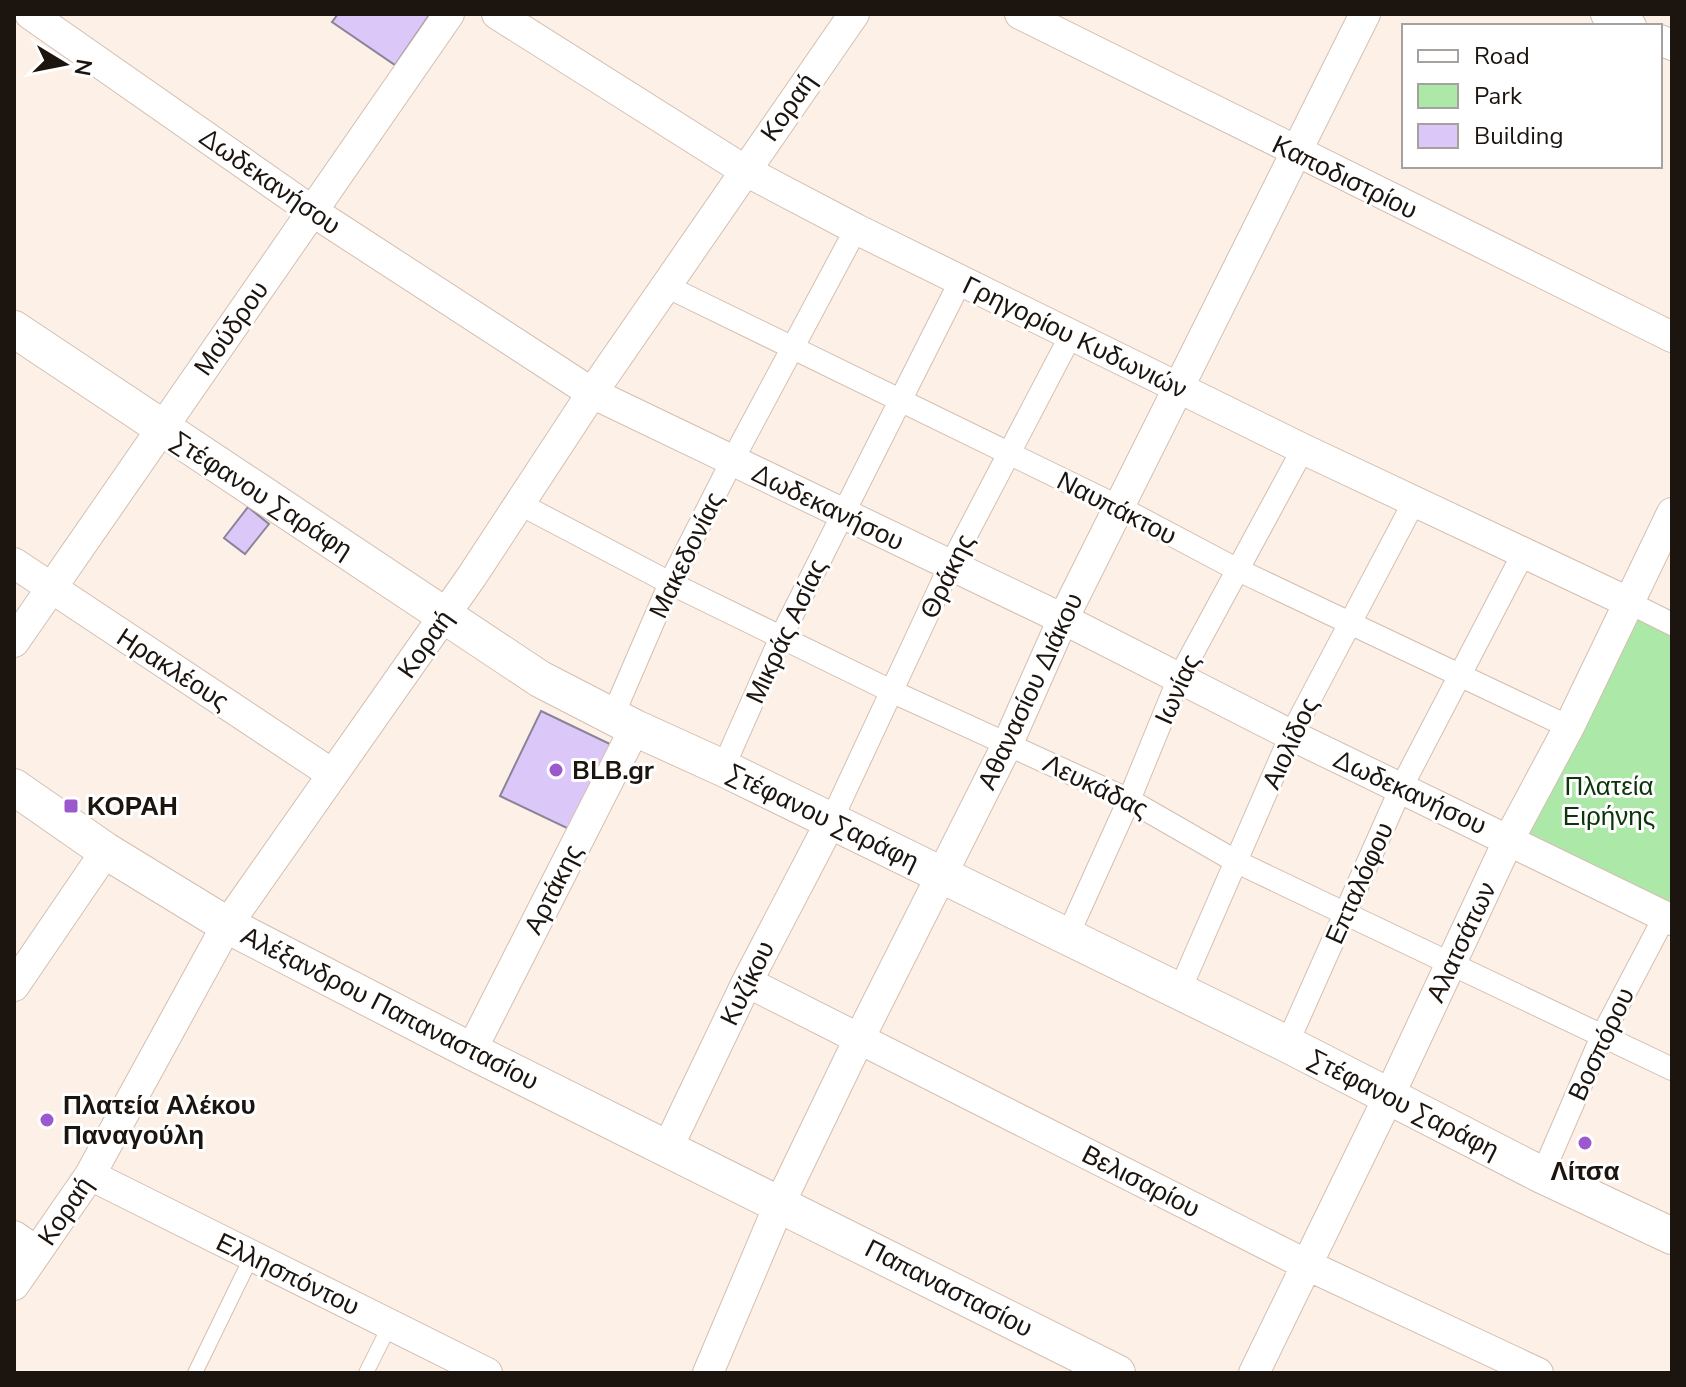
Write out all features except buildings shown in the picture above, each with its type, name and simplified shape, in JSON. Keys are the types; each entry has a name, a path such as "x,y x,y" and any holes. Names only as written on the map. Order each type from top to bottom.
{"street":[{"name":"Δωδεκανήσου","path":"30,14 312,211 592,393 1063,619 1291,735 1668,918"},
{"name":"Μούδρου","path":"14,642 449,14"},
{"name":"Γρηγορίου Κυδωνιών","path":"497,14 744,170 856,229 1303,449 1672,624"},
{"name":"Κοραή","path":"14,1285 25,1244 90,1175 227,925 444,616 592,393 854,14"},
{"name":"Καποδιστρίου","path":"1020,14 1672,337"},
{"name":"Αθανασίου Διάκου","path":"708,1373 780,1203 859,1039 1008,743 1063,619 1365,14"},
{"path":"1606,14 1627,24"},
{"name":"Μακεδονίας","path":"624,721 670,583 856,229"},
{"name":"Μικράς Ασίας","path":"723,768 781,637 960,282"},
{"name":"Ναυπάκτου","path":"666,286 1119,507 1236,569 1569,727"},
{"name":"Στέφανου Σαράφη","path":"14,329 540,679 1287,1044 1542,1175 1671,1233"},
{"name":"Θράκης","path":"831,821 950,566 1071,335"},
{"name":"Ιωνίας","path":"1067,937 1129,800 1179,678 1303,449"},
{"name":"Αιολίδος","path":"1179,992 1291,735 1415,500"},
{"name":"Λευκάδας","path":"520,504 670,583 891,691 1129,800 1237,862 1345,915 1672,1069"},
{"name":"Αλατσάτων","path":"1254,1373 1389,1096 1509,839 1569,727 1672,513"},
{"name":"Επταλόφου","path":"1287,1044 1401,788 1523,554"},
{"name":"Ηρακλέους","path":"14,563 332,774"},
{"name":"Αρτάκης","path":"471,1051 624,721"},
{"name":"Αλέξανδρου Παπαναστασίου","path":"14,787 106,851 227,925 471,1051 780,1203"},
{"name":"Κυζίκου","path":"668,1147 747,982 831,821"},
{"path":"14,986 106,851"},
{"name":"Βοσπόρου","path":"1542,1175 1602,1036 1668,918"},
{"name":"Βελισαρίου","path":"747,982 1307,1265 1538,1373"},
{"name":"Ελλησπόντου","path":"90,1175 487,1373"},
{"name":"Παπαναστασίου","path":"780,1203 1117,1373"}],"lane":[{"path":"195,1373 252,1256"},
{"path":"366,1373 390,1325"}],"green space":[{"name":"Πλατεία Ειρήνης","path":"1638,617 1672,633 1672,903 1521,831"}],"place":[{"name":"BLB.gr","path":"556,770"},
{"name":"ΚΟΡΑΗ","path":"71,806"},
{"name":"Πλατεία Αλέκου Παναγούλη","path":"47,1120"},
{"name":"Λίτσα","path":"1585,1143"}]}
